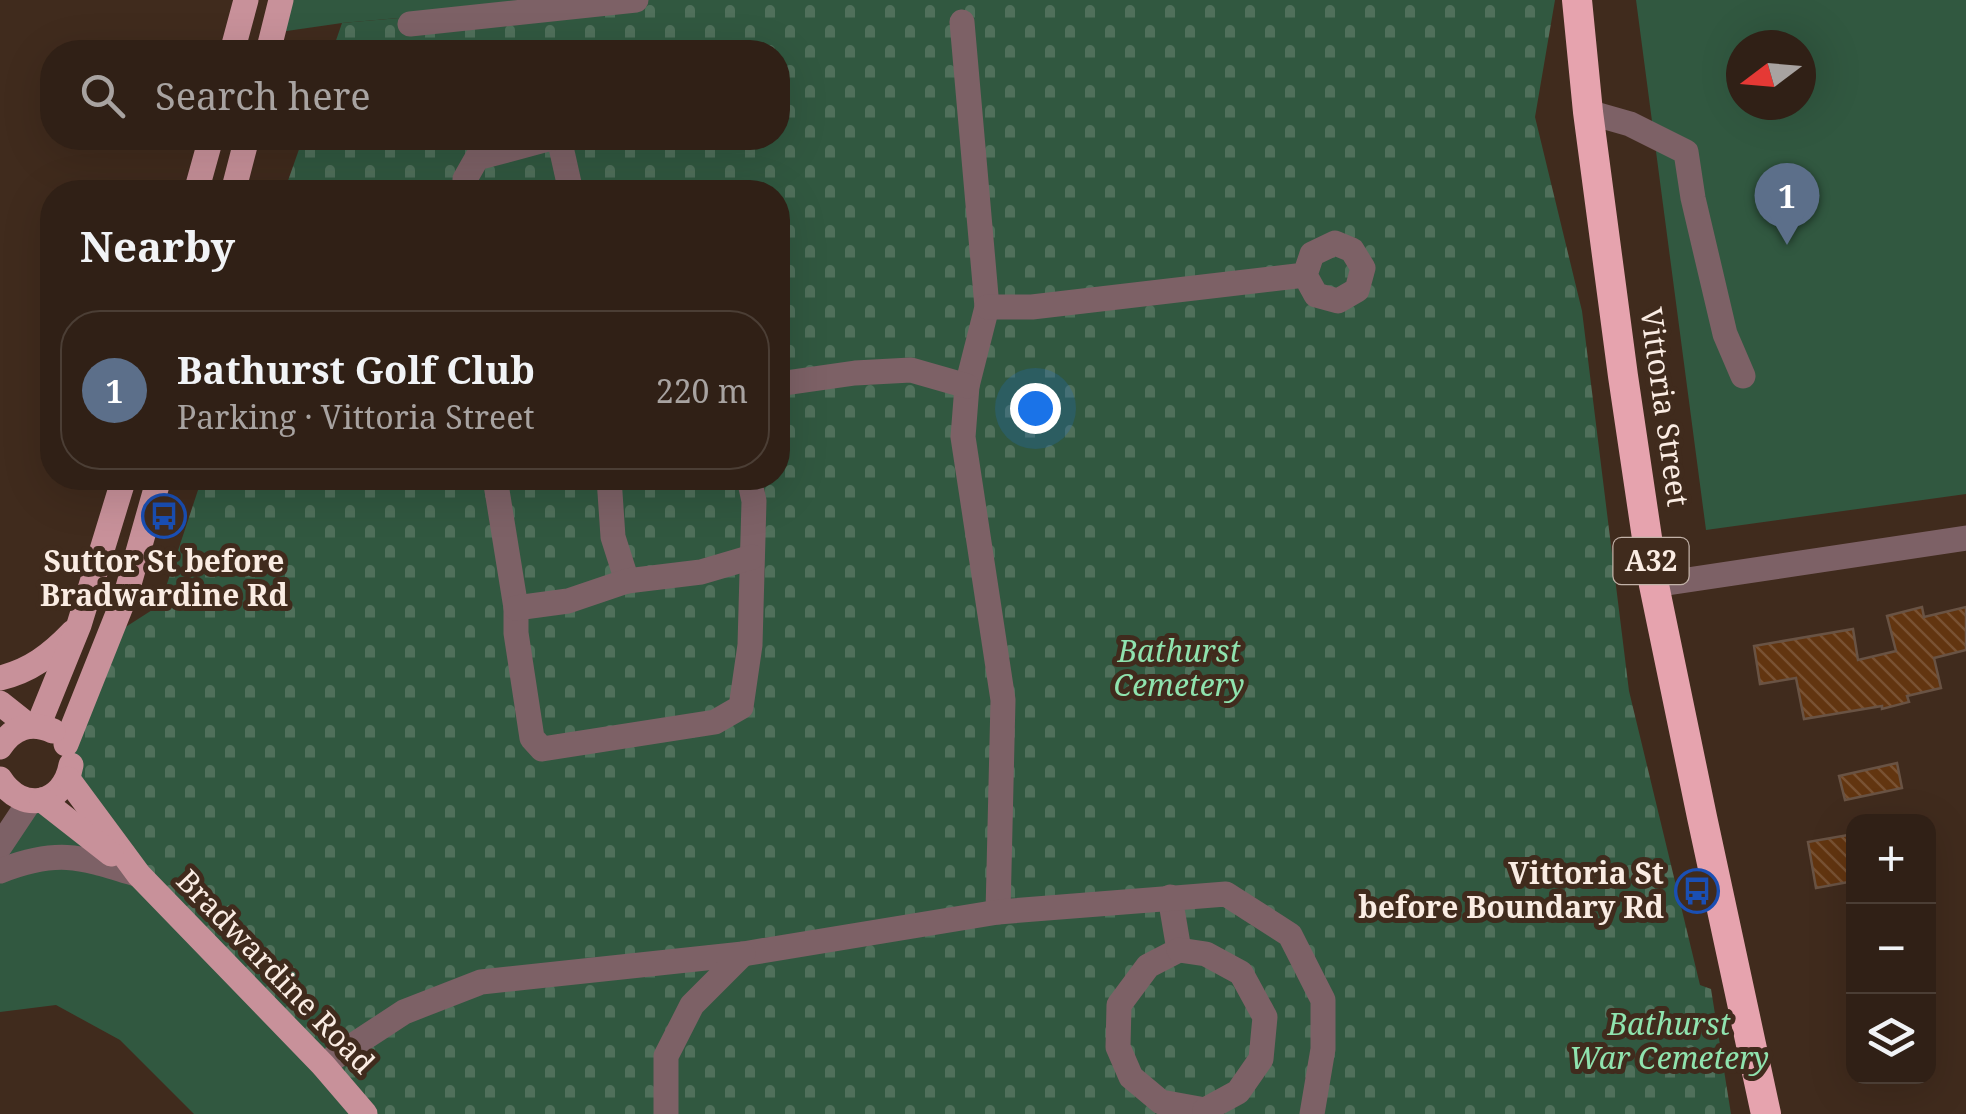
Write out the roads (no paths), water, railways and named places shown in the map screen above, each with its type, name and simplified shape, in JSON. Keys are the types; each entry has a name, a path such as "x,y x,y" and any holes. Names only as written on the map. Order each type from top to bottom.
{"highway":[{"name":"Vittoria Street","path":"1577,0 1622,376 1654,585 1766,1114"}],"main road":[{"path":"235,40 246,0"},
{"path":"271,40 281,0"},
{"path":"199,180 207,150"},
{"path":"236,180 244,150"},
{"path":"0,747 13,732 33,726 80,625 120,490"},
{"path":"66,744 127,591 156,490"},
{"path":"0,678 39,663 80,625"},
{"path":"0,703 33,726 54,732 66,744 71,766 68,778 58,792 36,800"},
{"name":"Bradwardine Road","path":"68,778 139,876 323,1065 365,1114"},
{"name":"Bradwardine Road","path":"0,781 13,795 36,800 139,876"}],"street":[{"path":"410,24 636,0"},
{"path":"962,22 987,307 967,386 964,437 1003,700 998,912"},
{"path":"1588,112 1630,124 1686,152 1725,334 1744,376"},
{"path":"465,180 476,158 508,150"},
{"path":"559,150 568,180"},
{"path":"987,307 1032,306 1305,275"},
{"path":"790,382 912,370 967,386"},
{"path":"497,490 532,738 542,749 715,722 741,707 750,645 751,490"},
{"path":"610,490 613,537 627,581"},
{"path":"1654,585 1966,538"},
{"path":"516,608 568,602 627,581 701,572 752,557"},
{"path":"0,846 36,800"},
{"path":"0,871 47,856 70,856 139,876"},
{"path":"323,1065 404,1012 481,982 744,954 998,912 1226,894 1290,935 1324,1000 1324,1049 1312,1114"},
{"path":"1170,898 1178,950"},
{"path":"1178,950 1206,954 1240,973 1266,1017 1260,1059 1238,1092 1205,1112 1161,1102 1130,1077 1118,1046 1119,1005 1148,966 1178,950"},
{"path":"666,1114 666,1056 692,1005 744,954"}],"place":[{"name":"Bathurst Golf Club","path":"1787,245"},
{"name":"Suttor St before Bradwardine Rd","path":"164,516"},
{"name":"Vittoria St before Boundary Rd","path":"1697,891"}],"park label":[{"name":"Bathurst Cemetery","path":"1179,669"},
{"name":"Bathurst War Cemetery","path":"1669,1042"}]}
